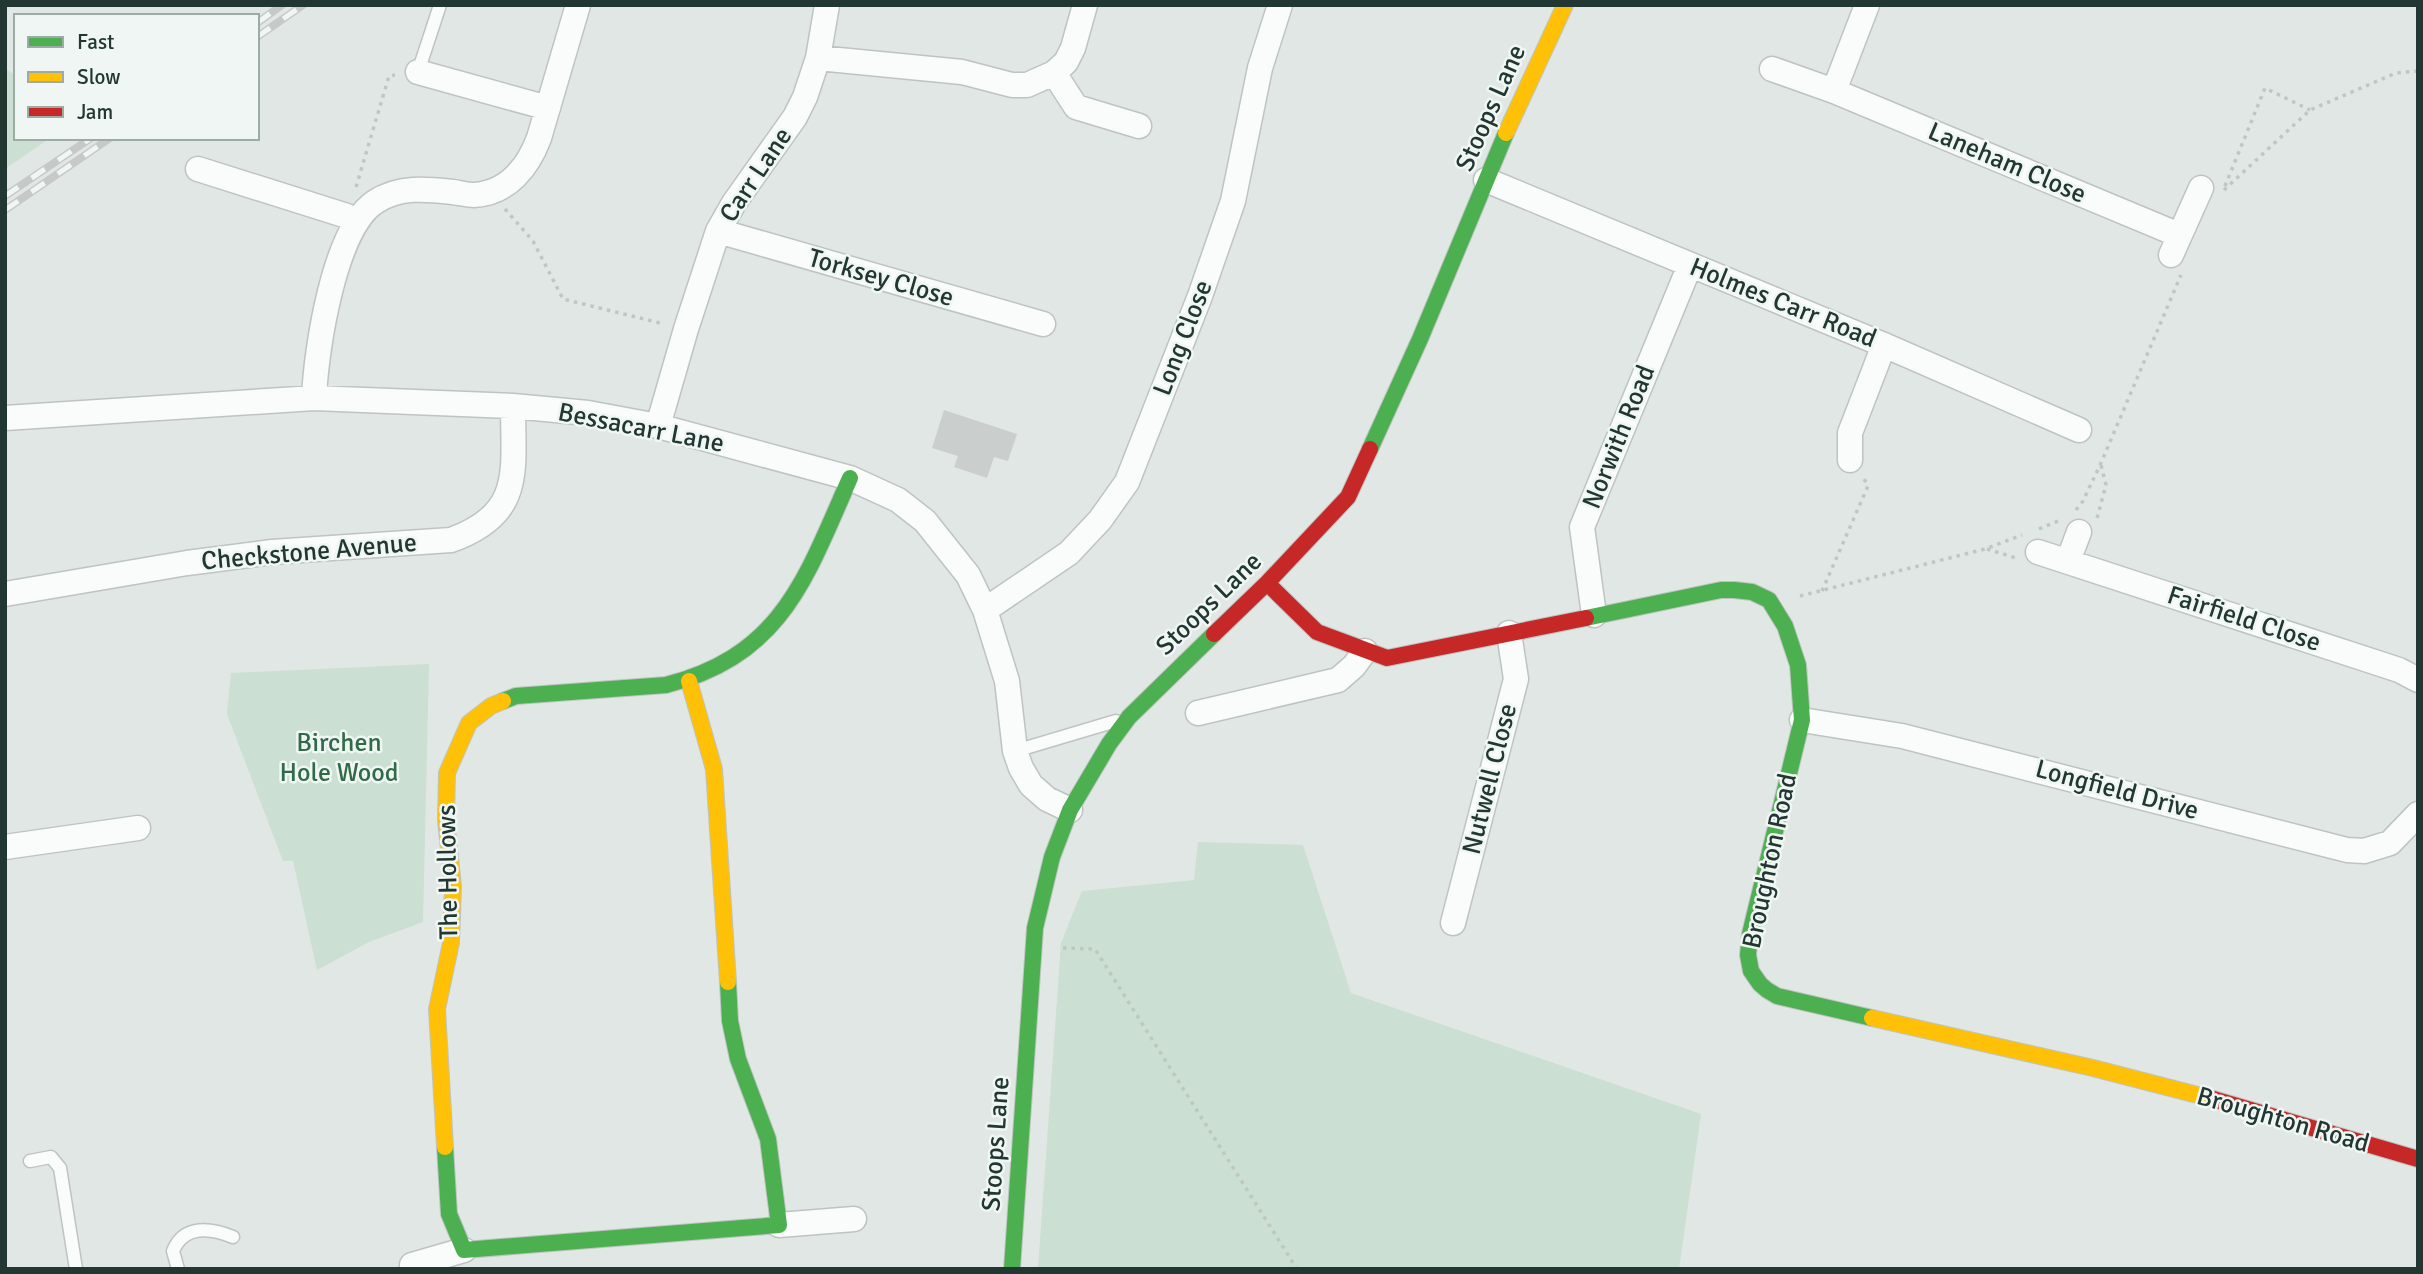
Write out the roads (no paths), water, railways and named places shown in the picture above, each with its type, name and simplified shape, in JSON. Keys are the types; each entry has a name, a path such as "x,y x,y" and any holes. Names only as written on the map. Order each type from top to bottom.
{"street":[{"path":"314,398 315,372 329,297 351,220 376,201 395,193 420,188 474,195 515,179 531,159 578,5"},
{"name":"Carr Lane","path":"658,426 718,231 805,97 818,58 827,5"},
{"path":"818,58 962,72 1012,85 1027,85 1054,74 1066,62 1073,48 1085,5"},
{"name":"Long Close","path":"985,610 1069,553 1100,520 1127,482 1200,296 1233,201 1260,68 1280,5"},
{"name":"Stoops Lane","path":"1013,1269 1034,947 1041,896 1070,810 1092,769 1129,717 1267,583 1348,497 1420,339 1486,180 1565,5"},
{"path":"1834,91 1867,5"},
{"name":"Laneham Close","path":"1772,69 1834,91 2177,254 2201,188"},
{"path":"418,72 548,108"},
{"path":"1054,74 1076,107 1139,126"},
{"path":"198,169 351,220"},
{"name":"Holmes Carr Road","path":"1486,180 1884,345 2079,430"},
{"name":"Torksey Close","path":"718,231 1043,324"},
{"name":"Norwith Road","path":"1594,615 1581,527 1690,265"},
{"path":"1850,460 1850,433 1884,345"},
{"name":"Bessacarr Lane","path":"5,418 314,398 513,406 588,413 658,426 850,478 898,500 925,521 968,575 985,610 1007,681 1015,751 1021,768 1031,785 1047,799 1070,810"},
{"name":"Checkstone Avenue","path":"5,594 187,563 272,552 452,540 474,531 494,517 505,501 513,476 513,406"},
{"name":"The Hollows","path":"464,1250 449,1214 437,1009 451,943 453,887 446,820 447,773 469,723 491,706 516,696 666,685 689,681 716,667 757,639 789,603 808,574 850,478"},
{"path":"2068,561 2069,524"},
{"name":"Fairfield Close","path":"2038,552 2399,670 2418,680"},
{"path":"1267,583 1317,632 1387,658 1594,615"},
{"name":"Broughton Road","path":"1594,615 1721,590 1747,591 1770,601 1785,624 1798,662 1802,720 1747,954 1749,973 1762,988 1777,996 2093,1068 2256,1110 2418,1159"},
{"name":"Nutwell Close","path":"1453,923 1516,679 1509,633"},
{"path":"1198,713 1338,680 1354,666 1364,651"},
{"path":"689,681 714,769 730,1021 738,1059 768,1139 779,1225"},
{"name":"Longfield Drive","path":"1802,720 1902,736 2347,850 2364,851 2390,843 2418,814"},
{"path":"5,847 138,828"},
{"path":"412,1265 464,1250 854,1219"}],"lane":[{"path":"418,72 440,5"},
{"path":"1015,751 1129,717"},
{"path":"30,1161 51,1157 60,1168 76,1269"},
{"path":"178,1269 173,1251 186,1234 213,1229 233,1237"}],"railway":[{"path":"259,22 282,5"},
{"path":"259,36 303,5"},
{"path":"5,196 88,140"},
{"path":"5,210 107,140"}],"park label":[{"name":"Birchen Hole Wood","path":"339,758"}]}
